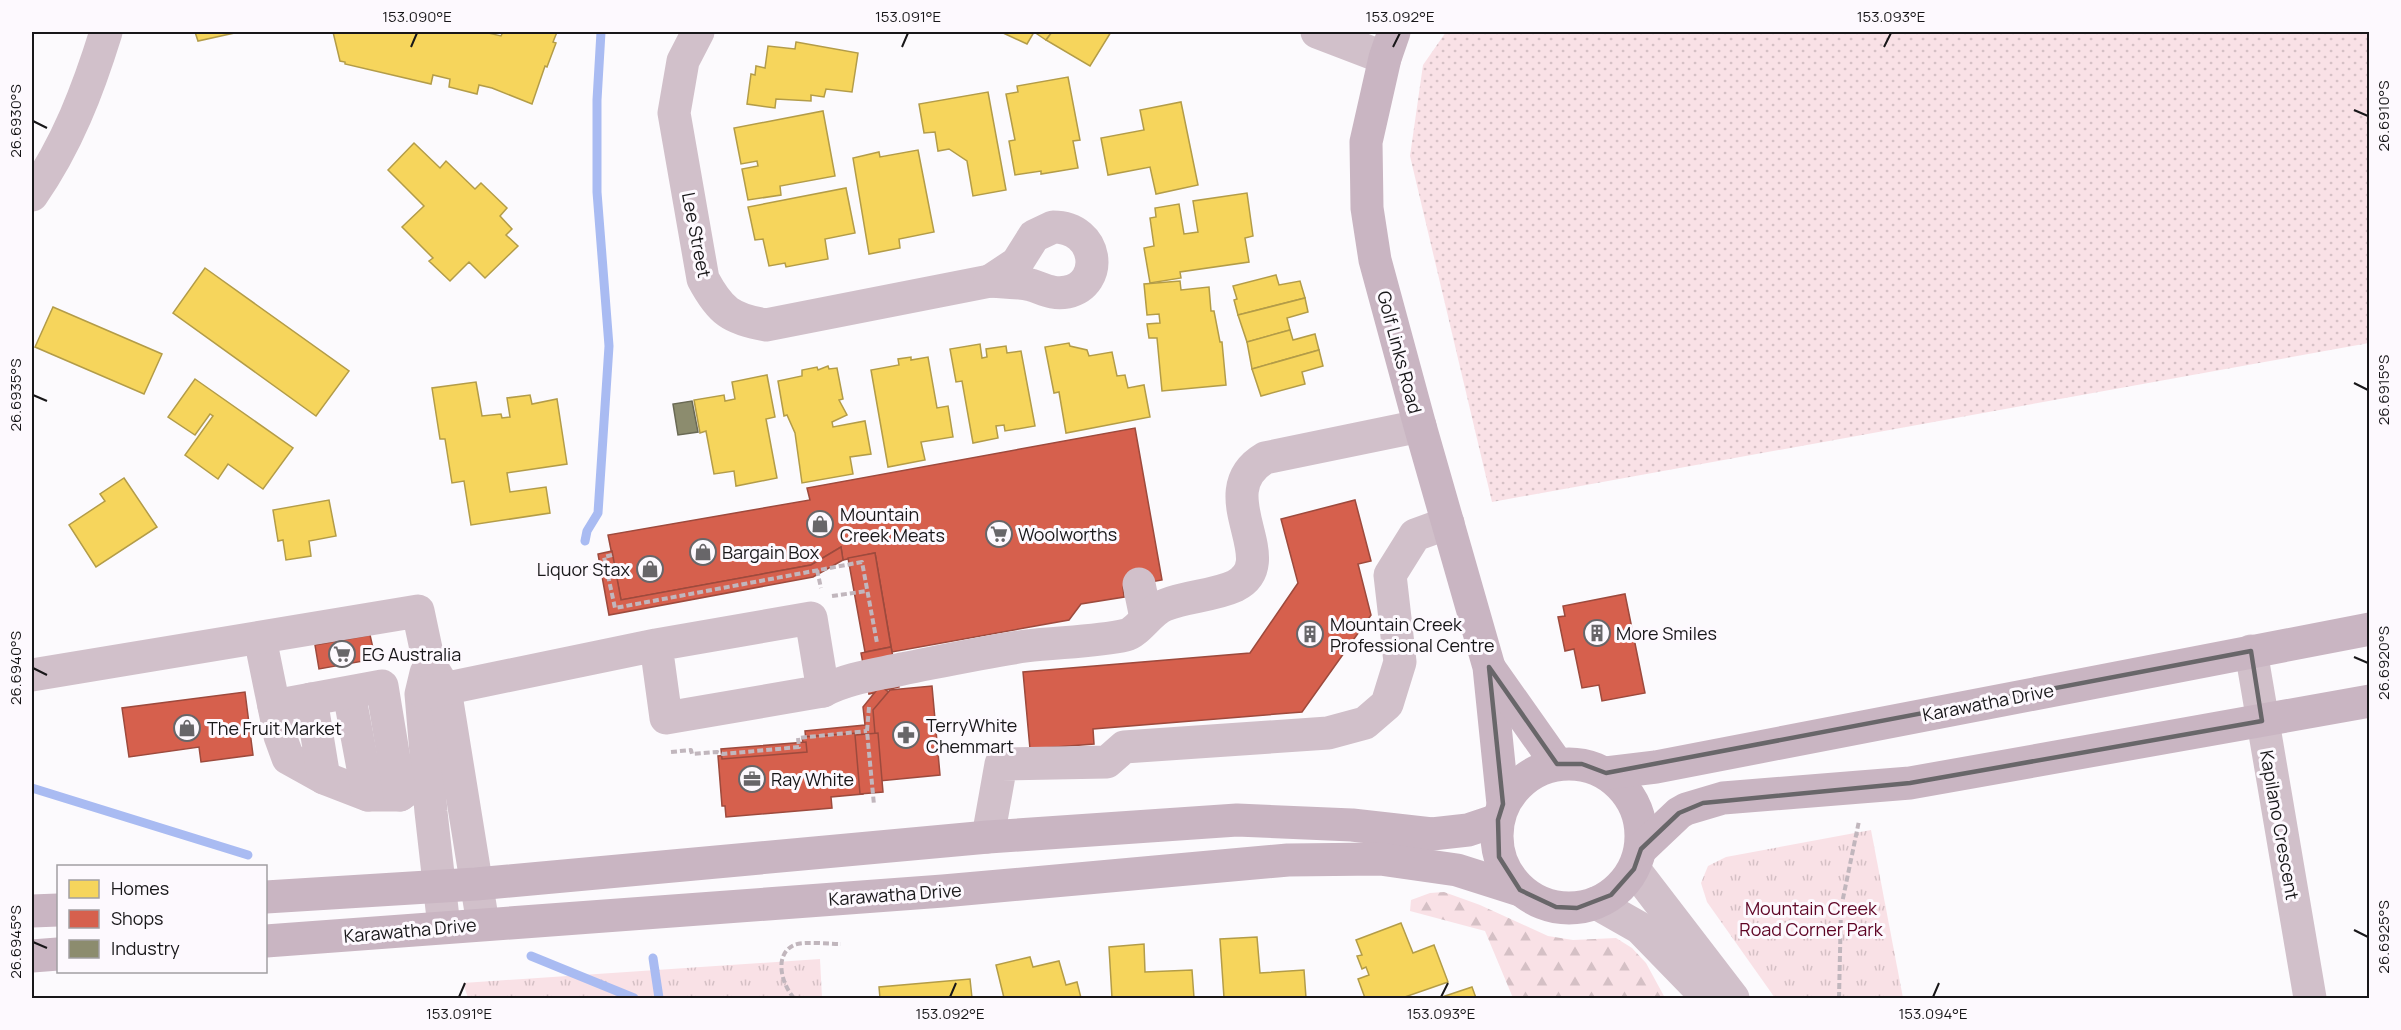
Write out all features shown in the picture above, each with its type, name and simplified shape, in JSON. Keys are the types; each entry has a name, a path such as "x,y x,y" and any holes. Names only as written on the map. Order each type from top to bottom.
{"main road":[{"name":"Golf Links Road","path":"1390,45 1366,142 1367,208 1375,260 1489,667 1501,812"},
{"name":"Karawatha Drive","path":"1606,773 1656,767 2370,629"},
{"name":"Golf Links Road","path":"1489,667 1557,764"},
{"path":"1637,859 1641,827 1635,806 1623,787 1606,773 1582,764 1557,764 1535,771 1516,785 1501,812 1496,838 1499,857 1507,874 1520,890 1537,901 1556,907 1577,908 1596,903 1611,895 1624,883 1637,859 1679,813 1723,798 1910,783 2370,701"},
{"path":"276,896 476,884 988,837 1237,820 1352,825 1432,834 1468,830 1501,812"},
{"name":"Karawatha Drive","path":"267,941 944,891 1288,860 1380,859 1457,870 1520,890"},
{"path":"32,912 57,910"},
{"path":"32,956 57,954"}],"street":[{"path":"32,195 65,141 84,98 106,32"},
{"name":"Lee Street","path":"698,32 683,61 675,113 703,279 714,300 740,320 766,325 990,281"},
{"path":"1317,32 1390,45"},
{"path":"656,645 666,718 824,691 851,679 976,654 1128,635 1163,606 1224,589 1243,580 1251,566 1252,550 1241,494 1245,476 1256,464 1265,458 1420,426"},
{"path":"988,837 1000,764 1107,762 1124,747 1328,733 1365,723 1388,704 1400,662 1390,574 1415,535 1448,523"},
{"path":"1139,584 1146,618"},
{"path":"32,675 418,611 432,682 452,743 476,884 487,924"},
{"path":"432,682 811,618 824,691"},
{"path":"260,638 280,736 288,758 324,778 368,795 400,795 431,812"},
{"name":"Kapilano Crescent","path":"2251,651 2310,999"},
{"path":"432,682 429,775 444,927"},
{"path":"274,706 382,686 400,795"},
{"path":"349,693 368,795"},
{"path":"311,699 324,778"},
{"path":"400,795 429,775 452,743"},
{"path":"1637,859 1733,999"},
{"path":"1596,903 1640,928 1708,999"}],"path":[{"path":"612,555 604,557 615,608 862,562 878,647"},
{"path":"563,574 606,564"},
{"path":"823,598 867,591"},
{"path":"874,702 869,708 867,730 874,805"},
{"path":"671,752 691,750 692,754 717,752 723,754 799,747 798,738 867,730"},
{"path":"1839,999 1841,908 1859,820"},
{"path":"794,999 784,980 780,965 785,953 795,945 841,944"}],"highlighted area":[{"path":"2251,651 2262,721 1910,783 1703,803 1679,813 1641,849 1634,869 1611,895 1577,908 1556,907 1520,890 1499,857 1498,820 1503,804 1489,667 1557,764 1582,764 1606,773"}],"green space":[{"path":"1446,32 2369,32 2369,343 1492,502 1410,156 1423,65"},
{"name":"Mountain Creek Road Corner Park","path":"1871,830 1903,998 1775,998 1707,902 1701,883 1708,866 1726,857"},
{"path":"1444,892 1480,905 1548,936 1573,940 1616,938 1632,948 1646,963 1665,998 1513,998 1485,931 1410,911 1411,900 1430,893"},
{"path":"820,959 822,998 468,998 463,983"}],"building: Homes":[{"path":"195,32 239,32 198,41"},
{"path":"333,32 484,32 501,36 503,32 557,32 553,42 556,43 547,67 545,66 532,104 479,85 477,94 449,87 450,79 433,75 431,84 345,64 340,61"},
{"path":"1001,32 1034,32 1027,44"},
{"path":"1034,32 1052,32 1046,40"},
{"path":"1052,32 1111,32 1090,66 1046,40"},
{"path":"796,42 858,53 852,92 826,89 824,97 811,95 811,101 776,99 775,108 747,104 751,74 755,75 756,66 765,68 768,46 795,49"},
{"path":"1068,77 1080,140 1073,141 1078,168 1041,174 1041,171 1015,175 1009,141 1015,140 1006,94 1018,92 1017,86"},
{"path":"988,92 1006,190 973,196 967,161 949,149 938,151 935,132 924,133 919,104"},
{"path":"1181,102 1198,185 1156,194 1150,167 1108,175 1101,138 1144,130 1140,110"},
{"path":"823,111 835,176 780,186 781,195 748,200 742,169 758,166 757,161 741,164 734,128"},
{"path":"414,143 440,168 446,161 475,189 481,183 507,208 500,216 512,229 506,235 518,246 485,278 469,262 450,281 429,261 433,258 402,227 424,206 388,170"},
{"path":"918,150 934,232 899,239 900,248 869,254 853,158 879,152 880,157"},
{"path":"846,188 855,233 825,239 828,259 786,267 785,263 769,266 763,239 755,240 748,207"},
{"path":"1247,193 1253,236 1245,238 1249,262 1180,272 1181,278 1150,283 1144,248 1154,246 1150,218 1156,217 1155,208 1179,204 1184,234 1198,232 1193,201"},
{"path":"205,268 349,371 316,416 173,313"},
{"path":"1276,275 1279,285 1300,281 1305,298 1238,315 1233,286"},
{"path":"1180,281 1181,290 1209,287 1211,311 1214,311 1220,342 1222,342 1226,385 1162,391 1157,338 1149,338 1147,324 1160,323 1159,314 1147,315 1144,284"},
{"path":"1305,298 1308,312 1287,318 1290,330 1247,342 1238,315"},
{"path":"53,307 162,354 144,394 35,347"},
{"path":"1290,330 1293,340 1315,334 1319,350 1252,369 1247,342"},
{"path":"1069,343 1070,346 1087,350 1089,356 1112,352 1117,376 1125,375 1128,388 1144,385 1150,417 1066,433 1059,392 1054,393 1045,347"},
{"path":"980,344 982,358 987,357 986,349 1006,346 1007,353 1021,351 1035,426 1005,431 1004,425 996,426 998,438 973,443 962,381 956,382 950,349"},
{"path":"1319,350 1323,366 1302,372 1305,384 1261,396 1252,369"},
{"path":"911,357 911,360 928,357 937,408 948,406 953,437 921,442 925,460 888,467 871,370 899,365 898,359"},
{"path":"828,366 829,369 837,368 843,399 839,400 847,415 832,422 833,427 865,421 871,454 850,457 853,474 802,483 795,433 787,415 784,416 778,381 802,376 802,370 817,367 818,370"},
{"path":"767,375 775,417 766,419 777,478 736,486 734,471 714,474 706,431 700,433 694,400 724,395 725,401 735,399 732,382"},
{"path":"195,379 293,448 263,489 228,464 218,479 185,455 213,416 210,414 195,435 168,417"},
{"path":"476,382 482,416 501,414 502,418 510,417 507,398 530,395 532,404 557,399 567,464 507,473 510,492 546,487 550,513 471,525 464,481 452,483 445,439 440,439 432,388"},
{"path":"124,478 157,527 96,567 69,525 105,501 100,494"},
{"path":"329,500 336,536 309,541 311,556 286,560 283,540 278,541 273,510"},
{"path":"1401,923 1413,953 1434,945 1448,982 1402,998 1365,998 1358,979 1369,975 1366,967 1362,969 1357,956 1362,955 1356,940"},
{"path":"1257,937 1260,973 1304,970 1306,998 1224,998 1220,939"},
{"path":"1144,944 1145,972 1192,970 1194,998 1112,998 1109,947"},
{"path":"1030,957 1033,967 1059,961 1066,985 1077,982 1081,998 1004,998 996,965"},
{"path":"970,979 972,998 880,998 879,987"},
{"path":"1472,987 1476,998 1439,998"}],"building: Shops":[{"path":"1135,428 1162,580 1123,587 1124,597 1081,604 1069,620 892,652 875,553 843,560 841,547 811,565 621,600 608,535 810,500 807,488"},
{"name":"Mountain Creek Professional Centre","path":"1355,500 1371,561 1358,564 1371,615 1302,712 1093,729 1094,744 1030,749 1023,672 1250,653 1298,583 1281,519"},
{"path":"841,547 843,560 813,577 609,615 598,554 612,551 621,600 811,565"},
{"path":"875,553 891,647 865,652 848,558"},
{"name":"More Smiles","path":"1625,594 1645,693 1602,701 1599,685 1582,688 1574,649 1565,651 1558,617 1565,616 1563,606"},
{"name":"EG Australia","path":"370,635 373,648 366,649 369,660 319,669 315,645"},
{"path":"891,647 899,687 869,694 861,653"},
{"path":"880,686 890,693 876,710 878,734 806,741 805,731 865,725 863,707"},
{"path":"932,686 940,775 879,781 873,710 890,690"},
{"name":"The Fruit Market","path":"245,692 253,755 201,762 199,747 129,757 122,708"},
{"path":"858,733 863,794 831,797 832,808 726,817 725,806 722,806 718,756 804,749 802,737"},
{"path":"878,733 883,792 860,794 855,735"},
{"path":"806,742 807,752 722,759 721,749"}],"building: Industry":[{"path":"692,401 698,432 678,435 673,404"}],"waterway":[{"path":"585,541 587,531 598,513 609,346 597,192 597,100 601,32"},
{"path":"32,788 248,855"},
{"path":"531,956 634,998"},
{"path":"653,958 659,998"}],"place":[{"name":"Mountain Creek Meats","path":"820,524"},
{"name":"Woolworths","path":"999,534"},
{"name":"Bargain Box","path":"703,552"},
{"name":"Liquor Stax","path":"650,569"},
{"name":"More Smiles","path":"1597,633"},
{"name":"Mountain Creek Professional Centre","path":"1310,634"},
{"name":"EG Australia","path":"342,654"},
{"name":"The Fruit Market","path":"187,728"},
{"name":"TerryWhite Chemmart","path":"906,735"},
{"name":"Ray White","path":"752,779"}]}
